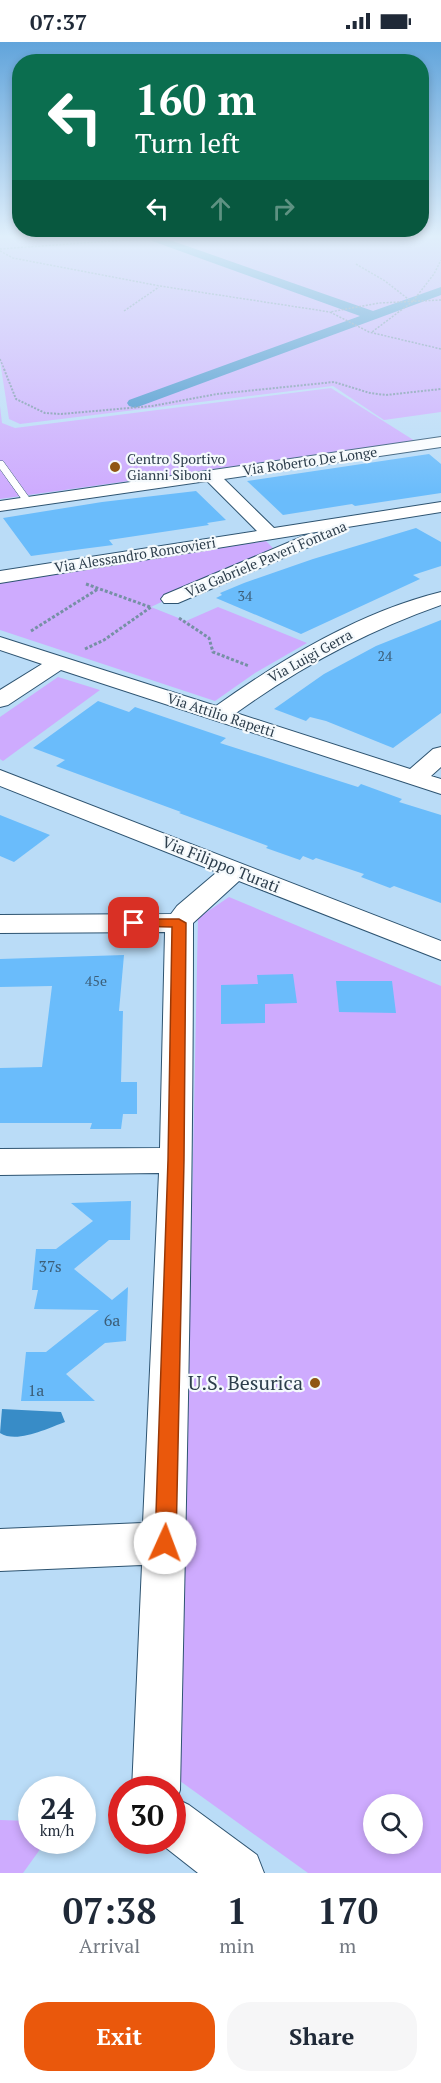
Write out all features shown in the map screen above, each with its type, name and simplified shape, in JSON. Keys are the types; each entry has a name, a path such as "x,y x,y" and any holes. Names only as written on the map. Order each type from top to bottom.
{"street":[{"name":"Via Roberto De Longe","path":"0,506 441,442"},
{"path":"211,475 270,534"},
{"name":"Via Gabriele Paveri Fontana","path":"270,534 441,507"},
{"name":"Via Gabriele Paveri Fontana","path":"165,605 268,556 361,520"},
{"name":"Via Alessandro Roncovieri","path":"0,577 270,534"},
{"name":"Via Luigi Gerra","path":"220,714 274,676 334,640 410,608 441,598"},
{"name":"Via Attilio Rapetti","path":"4,645 441,787"},
{"path":"0,700 57,663"},
{"path":"414,778 441,754"},
{"name":"Via Filippo Turati","path":"0,777 441,951"},
{"path":"157,1776 176,1160 179,923 187,912 235,870"},
{"path":"0,924 179,923"},
{"path":"0,1162 176,1160"},
{"path":"0,1550 165,1543"},
{"path":"186,1833 239,1873"}],"lane":[{"path":"0,463 28,502"}],"path":[{"path":"347,323 371,333 441,349"},
{"path":"371,333 384,323"},
{"path":"0,359 16,399 45,413 61,414 152,406 217,394 334,382 370,393 387,395 441,389"},
{"path":"84,583 150,607 165,605"},
{"path":"4,645 99,589"},
{"path":"57,663 104,642 136,615 150,607 165,605"},
{"path":"177,617 209,638 213,652 274,676"}],"shaded area":[{"path":"0,323 441,323 441,412 384,420 333,386 20,424 9,419 0,361"},
{"name":"Centro Sportivo Gianni Siboni","path":"331,388 415,441 0,499 0,406 2,423 15,428"},
{"path":"266,541 273,548 151,607 186,621 218,607 307,643 255,673 215,701 0,630 0,583"},
{"path":"58,677 100,690 3,761 0,759 0,717"},
{"name":"U.S. Besurica","path":"229,897 441,986 441,1873 308,1873 186,1785 186,1776 180,1776 198,918"},
{"path":"0,1820 18,1821 18,1854 37,1854 23,1873 0,1873"}],"water":[{"path":"2,1409 61,1412 65,1422 24,1436 7,1436 0,1433"}],"building":[{"path":"429,454 441,464 441,493 283,515 247,481"},
{"path":"196,491 226,520 207,523 209,525 109,540 113,545 31,556 3,518 102,502"},
{"path":"416,528 441,542 441,566 413,575 420,579 301,634 216,598 222,595 220,593 244,583 313,559"},
{"path":"441,620 441,713 393,748 326,721 310,717 306,721 274,709 324,674 376,646"},
{"path":"98,701 129,712 135,707 226,738 220,743 358,787 361,784 402,799 399,802 441,815 441,903 394,886 390,888 361,877 364,874 316,858 313,860 303,856 300,860 266,848 268,846 56,766 65,760 33,748"},
{"path":"0,815 50,835 14,862 0,856"},
{"path":"124,955 119,1011 123,1011 121,1082 137,1082 137,1114 123,1114 121,1129 90,1129 92,1123 0,1123 0,1068 42,1067 52,986 0,987 0,959"},
{"path":"293,974 297,1003 265,1004 265,1023 221,1024 221,985 258,984 257,975"},
{"path":"336,981 392,981 396,1013 339,1012"},
{"path":"131,1201 130,1240 109,1240 74,1269 112,1300 128,1287 126,1341 105,1343 66,1374 95,1401 21,1401 26,1352 46,1352 99,1310 34,1309 38,1290 32,1290 36,1249 56,1249 93,1221 71,1203"}],"waterway":[{"path":"135,403 352,323"}],"place":[{"name":"Centro Sportivo Gianni Siboni","path":"115,467"},
{"name":"U.S. Besurica","path":"315,1383"}],"route":[{"path":"134,923 179,923 176,1160 165,1543"}]}
